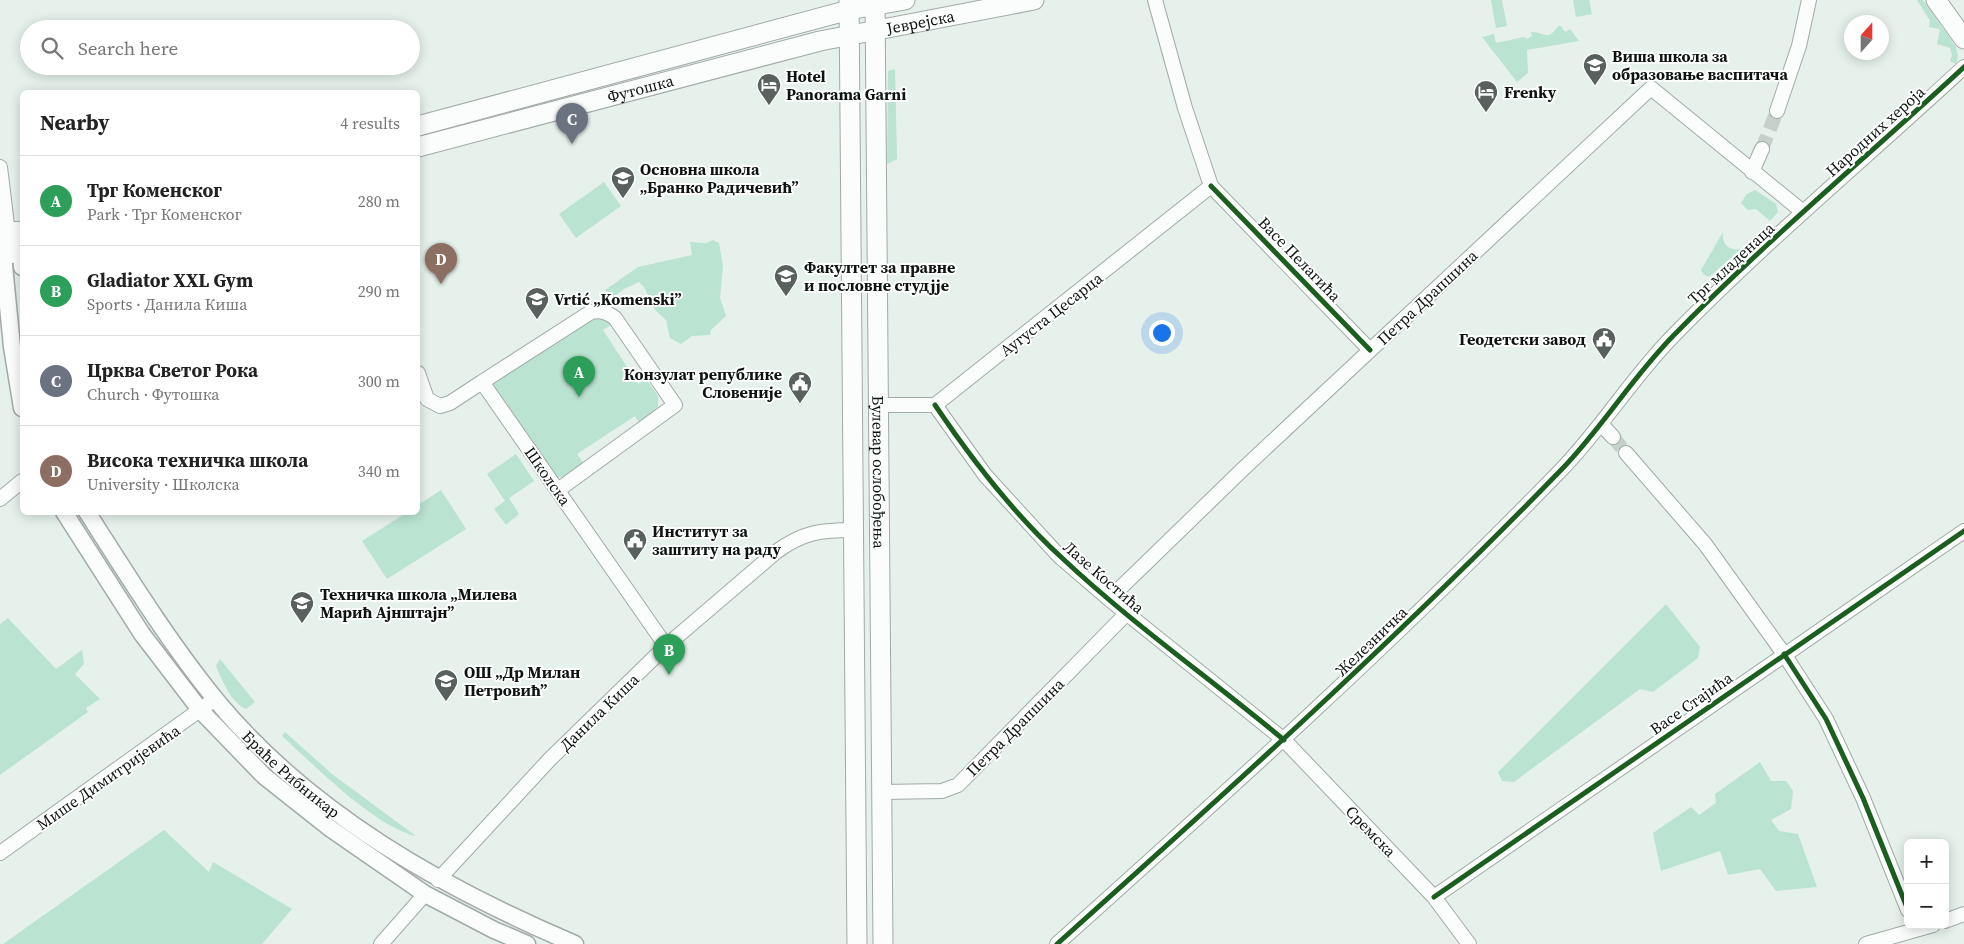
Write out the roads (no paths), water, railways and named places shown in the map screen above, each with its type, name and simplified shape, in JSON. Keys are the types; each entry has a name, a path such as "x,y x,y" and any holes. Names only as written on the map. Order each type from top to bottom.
{"main road":[{"name":"Јеврејска","path":"862,4 905,0"},
{"name":"Јеврејска","path":"863,32 1034,0"},
{"path":"1936,0 1964,39"},
{"name":"Булевар ослобођења","path":"862,4 879,405 883,944"},
{"name":"Булевар ослобођења","path":"858,944 854,530 862,4"},
{"name":"Футошка","path":"420,125 862,4"},
{"name":"Футошка","path":"420,146 863,32"}],"street":[{"name":"Васе Пелагића","path":"1155,0 1185,108 1211,186 1370,350"},
{"path":"1776,111 1799,46 1809,0"},
{"name":"Народних хероја","path":"1803,212 1964,67"},
{"name":"Петра Драпшина","path":"1109,599 1243,469 1652,88 1752,172"},
{"path":"1762,148 1752,172 1803,212"},
{"path":"0,167 14,256 16,383 20,400"},
{"name":"Аугуста Цесарца","path":"935,405 1211,186"},
{"name":"Трг младенаца","path":"1676,332 1803,212"},
{"path":"420,379 427,400 440,406 450,403 591,312 608,312 615,318 675,405 558,490"},
{"name":"Железничка","path":"1057,944 1284,740 1444,587 1564,468 1676,332"},
{"name":"Школска","path":"482,382 666,646"},
{"path":"879,405 935,405"},
{"name":"Лазе Костића","path":"935,405 966,450 1026,522 1060,557 1109,599 1284,740"},
{"path":"1601,424 1613,437"},
{"path":"1626,453 1693,528 1784,654 1826,719 1863,798 1904,900"},
{"path":"3,491 20,482"},
{"name":"Браће Рибникар","path":"66,515 142,634 201,711 249,761 331,829 425,894 494,930 527,944"},
{"name":"Браће Рибникар","path":"89,515 158,621 215,699 237,724 303,786 386,847 438,880 528,924 576,944"},
{"name":"Данила Киша","path":"438,880 550,759 666,646 793,539 814,532 854,530"},
{"name":"Васе Стајића","path":"1434,897 1964,531"},
{"name":"Петра Драпшина","path":"882,792 942,791 958,785 1127,613"},
{"name":"Мише Димитријевића","path":"0,853 201,711 215,699"},
{"name":"Сремска","path":"1284,740 1434,897 1469,944"},
{"path":"381,944 425,894"},
{"path":"1949,920 1964,914"},
{"name":"Сремска","path":"1455,925 1461,944"},
{"path":"1866,944 1912,934 1924,929"}],"tunnel":[{"path":"1762,149 1777,111"},
{"path":"1613,437 1626,453"}],"place":[{"name":"Виша школа за образовање васпитача","path":"1595,86"},
{"name":"Hotel Panorama Garni","path":"769,106"},
{"name":"Frenky","path":"1486,113"},
{"name":"Црква Светог Рока","path":"572,144"},
{"name":"Основна школа „Бранко Радичевић”","path":"623,199"},
{"name":"Висока техничка школа","path":"441,284"},
{"name":"Факултет за правне и пословне студјје","path":"786,297"},
{"name":"Vrtić „Komenski”","path":"537,320"},
{"name":"Геодетски завод","path":"1604,360"},
{"name":"Трг Коменског","path":"579,397"},
{"name":"Конзулат републике Словеније","path":"800,404"},
{"name":"Институт за заштиту на раду","path":"635,561"},
{"name":"Техничка школа „Милева Марић Ајнштајн”","path":"302,624"},
{"name":"Gladiator XXL Gym","path":"669,675"},
{"name":"ОШ „Др Милан Петровић”","path":"446,702"}]}
